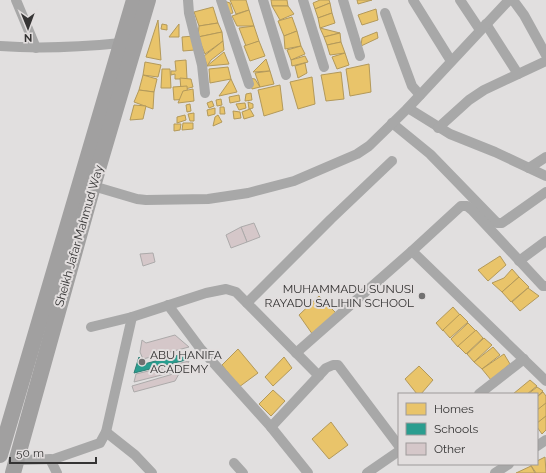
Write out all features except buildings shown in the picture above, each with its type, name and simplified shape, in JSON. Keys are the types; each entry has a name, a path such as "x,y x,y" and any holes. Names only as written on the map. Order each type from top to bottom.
{"main road":[{"name":"Sheikh Jafar Mahmud Way","path":"0,455 134,0"},
{"name":"Sheikh Jafar Mahmud Way","path":"15,466 93,186 148,0"}],"street":[{"path":"16,0 36,48"},
{"path":"188,0 189,13 202,65 205,93"},
{"path":"221,0 249,84"},
{"path":"263,0 286,75"},
{"path":"303,0 324,67"},
{"path":"343,0 360,56"},
{"path":"413,0 451,61"},
{"path":"460,0 483,27 518,74"},
{"path":"93,186 137,199 208,199 248,193 294,181 357,154 369,146 408,108 509,0"},
{"path":"513,0 524,14 546,55"},
{"path":"386,13 412,86 420,95"},
{"path":"0,46 36,48 121,43"},
{"path":"438,128 468,100 484,90 546,61"},
{"path":"408,108 438,128 450,134 495,152 546,176"},
{"path":"392,123 430,154 497,224 502,223 546,192"},
{"path":"529,168 546,157"},
{"path":"247,303 331,219 392,161"},
{"path":"296,352 412,251 461,206 467,206 543,286 546,286"},
{"path":"519,261 546,241"},
{"path":"412,251 546,381"},
{"path":"91,327 132,317 206,293 226,289 236,292 319,376"},
{"path":"168,305 200,348 271,427 308,473"},
{"path":"15,466 59,457 100,444 106,432 132,317"},
{"path":"480,393 524,359"},
{"path":"271,427 326,368 333,365 338,365 398,445"},
{"path":"106,432 135,455 152,473"},
{"path":"367,473 398,452"},
{"path":"50,459 57,473"},
{"path":"234,463 243,473"},
{"path":"495,473 507,465"}],"place":[{"name":"MUHAMMADU SUNUSI RAYADU SALIHIN SCHOOL","path":"422,296"},
{"name":"ABU HANIFA ACADEMY","path":"142,362"}]}
